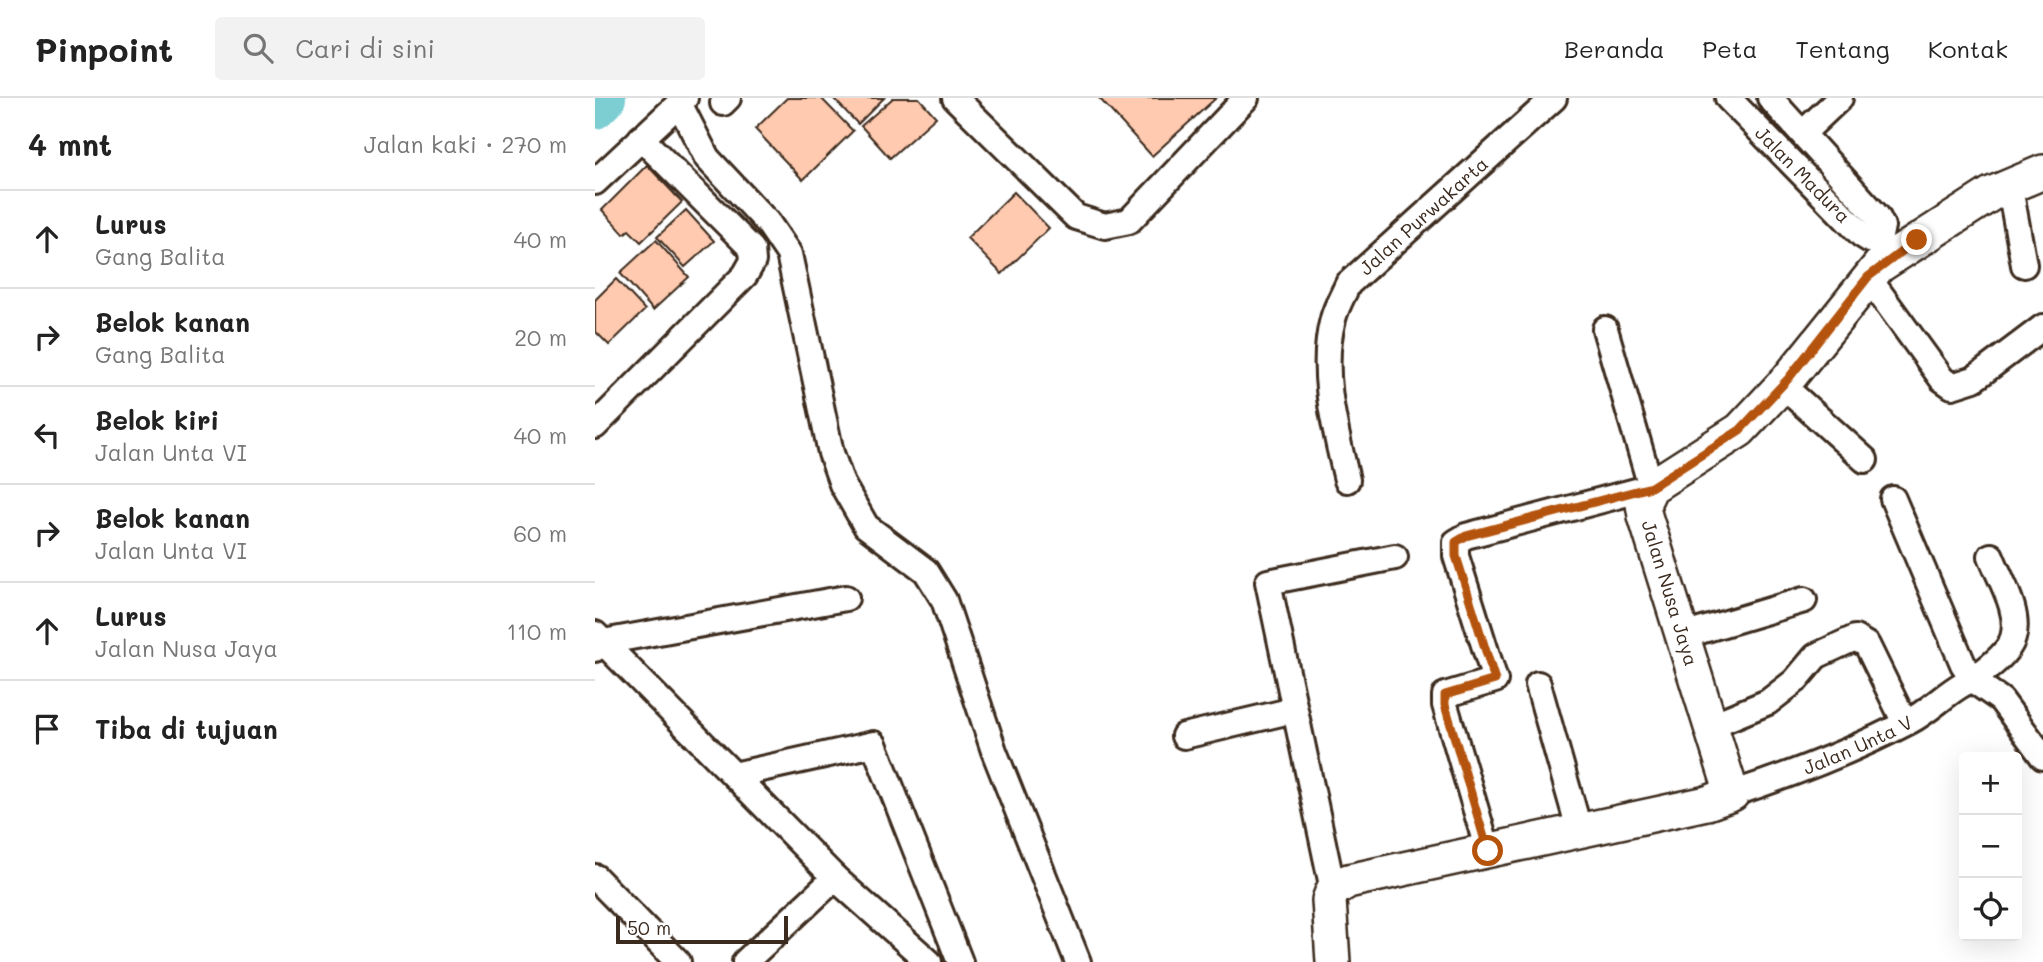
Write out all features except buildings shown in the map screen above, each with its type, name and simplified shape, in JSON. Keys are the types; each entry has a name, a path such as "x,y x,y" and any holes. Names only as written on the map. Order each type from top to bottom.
{"street":[{"path":"955,98 1076,216 1105,226 1129,221 1246,98"},
{"name":"Jalan Purwakarta","path":"1347,480 1333,421 1328,356 1333,318 1348,284 1554,98"},
{"name":"Jalan Madura","path":"1728,98 1862,235 1870,240 1880,236 1882,226 1877,216 1804,132"},
{"path":"1770,98 1804,132 1840,98"},
{"path":"595,182 682,101 707,158 768,223 789,254 831,453 842,484 866,526 926,571 944,600 994,751 1078,962"},
{"path":"595,426 745,275 753,261 752,249 642,138"},
{"path":"1488,851 1445,705 1445,695 1495,680 1456,556 1456,542 1466,536 1651,487 1740,430 1782,385 1868,277 1917,240 1991,194 2034,178 2024,265"},
{"path":"1868,277 1942,379 1952,386 1974,379 2043,327"},
{"path":"1605,329 1651,487"},
{"path":"1782,385 1865,460"},
{"name":"Jalan Nusa Jaya","path":"1651,487 1643,504 1646,516 1732,794"},
{"path":"1893,499 1939,613 1974,681 2001,700 2043,757"},
{"name":"Jalan Unta V","path":"1732,794 1818,763 1905,723 1963,684 1974,681 2011,644 2014,635 2011,607 1991,556"},
{"path":"1333,962 1329,900 1333,890 1268,582 1395,557"},
{"path":"598,642 846,598"},
{"path":"1683,636 1804,600"},
{"path":"1712,725 1768,702 1795,681 1816,656 1855,638 1867,645 1905,723"},
{"path":"598,642 835,878 929,962"},
{"path":"1538,684 1579,829"},
{"path":"1184,736 1294,710"},
{"path":"734,775 874,744 960,962"},
{"path":"1333,890 1363,876 1707,803 1732,794"},
{"path":"595,877 678,962"},
{"path":"745,962 835,878"}],"waterway":[{"path":"595,108 605,98"}],"route":[{"path":"1488,851 1445,705 1445,695 1495,680 1456,556 1456,542 1466,536 1651,487 1740,430 1788,379 1868,277 1879,266 1917,240"}]}
